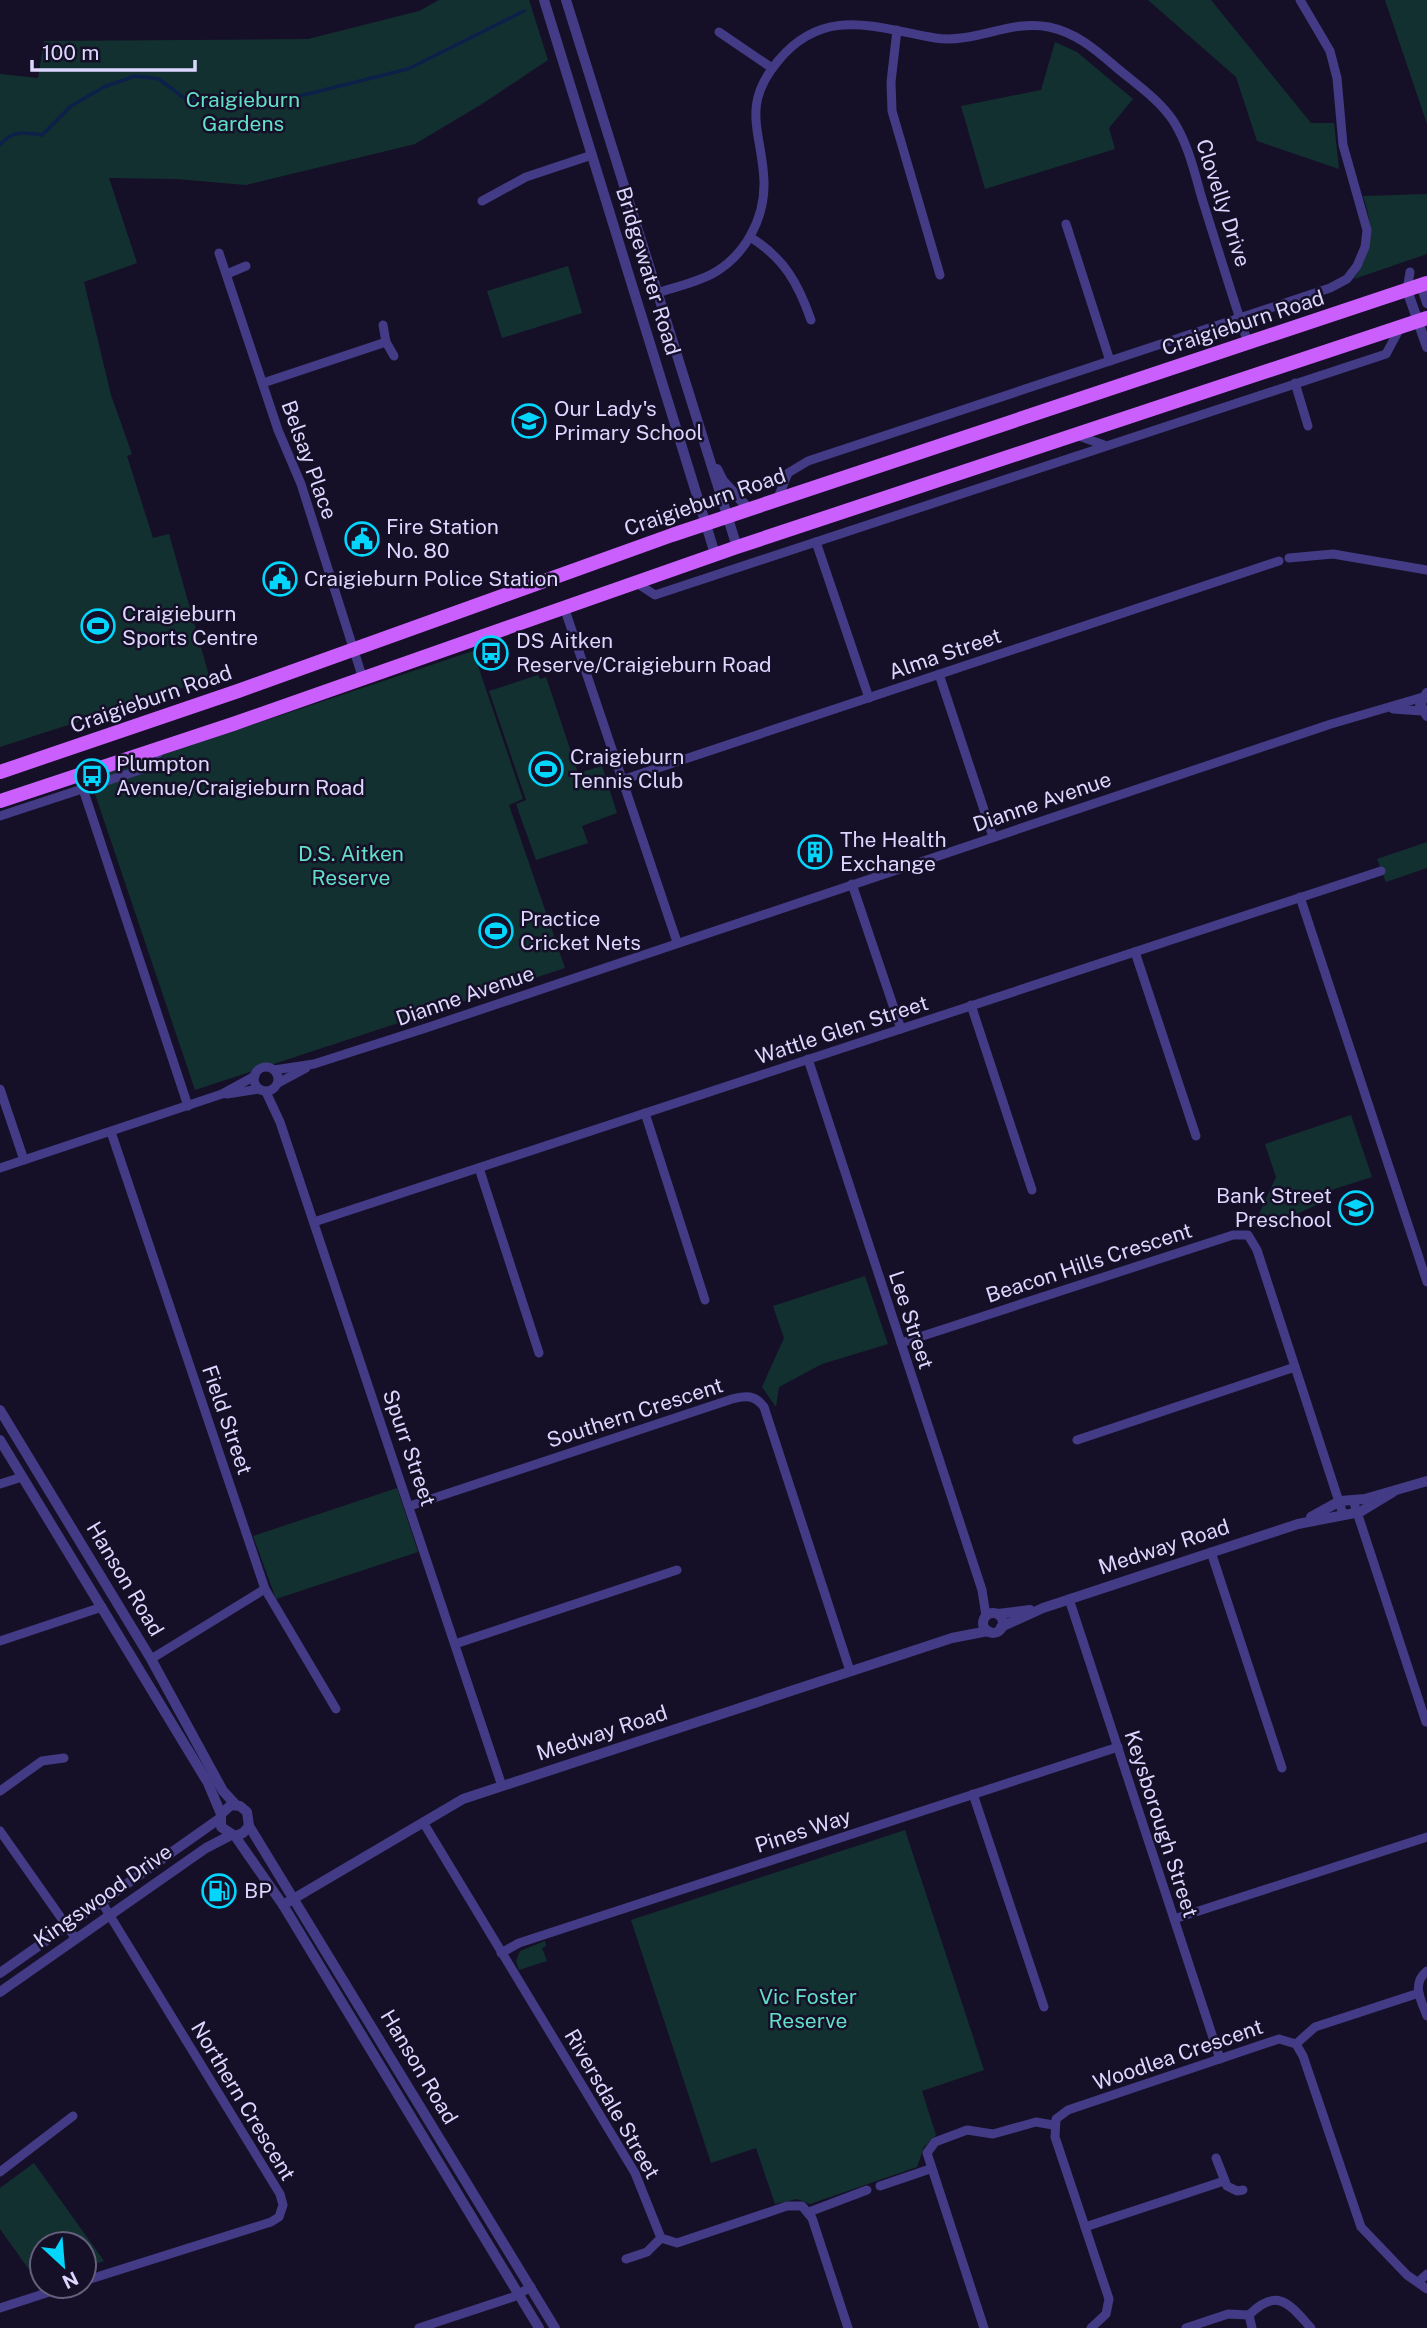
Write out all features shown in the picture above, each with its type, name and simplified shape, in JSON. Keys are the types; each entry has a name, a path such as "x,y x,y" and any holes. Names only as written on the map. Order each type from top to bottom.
{"main road":[{"name":"Craigieburn Road","path":"0,772 231,694 705,524 1419,286"},
{"path":"0,801 363,679 715,554 1422,320"}],"street":[{"name":"Bridgewater Road","path":"566,0 737,547"},
{"path":"777,500 788,474 808,461 1330,288 1347,279 1366,247 1367,230 1343,145 1337,78 1332,60 1300,0"},
{"name":"Bridgewater Road","path":"545,2 715,554"},
{"name":"Clovelly Drive","path":"637,300 713,273 735,255 750,237 762,206 764,183 755,133 759,92 772,68 797,42 827,27 859,23 960,40 1020,26 1042,26 1064,31 1090,45 1159,104 1180,132 1248,343"},
{"path":"897,30 891,82 892,111 940,275"},
{"path":"719,32 772,68"},
{"path":"482,201 526,177 592,156"},
{"path":"1066,224 1110,360"},
{"path":"750,237 787,267 800,288 811,320"},
{"name":"Belsay Place","path":"219,253 301,484 347,629 359,646 363,679"},
{"path":"227,274 246,267"},
{"path":"1419,286 1427,303"},
{"path":"1419,286 1427,347"},
{"path":"383,325 386,342 394,356"},
{"path":"635,582 655,595 1386,354 1401,326"},
{"path":"263,383 386,342"},
{"path":"1295,383 1308,426"},
{"path":"1074,434 1104,446"},
{"path":"683,448 703,442 723,481 749,509"},
{"path":"816,542 869,698"},
{"path":"1289,558 1333,554 1427,570"},
{"name":"Alma Street","path":"622,780 1279,561"},
{"path":"564,607 677,942"},
{"path":"939,674 993,837"},
{"path":"1425,693 1425,715"},
{"name":"Dianne Avenue","path":"222,1094 270,1088 314,1064 1384,709 1425,693"},
{"name":"Dianne Avenue","path":"1384,709 1425,715"},
{"path":"0,816 149,767 160,749"},
{"path":"83,789 188,1106"},
{"name":"Wattle Glen Street","path":"314,1222 1381,871"},
{"path":"852,884 901,1029"},
{"path":"1300,897 1427,1282"},
{"path":"1135,952 1196,1136"},
{"path":"971,1006 1032,1190"},
{"name":"Lee Street","path":"808,1059 991,1616"},
{"name":"Dianne Avenue","path":"0,1168 222,1094 255,1076 263,1068 274,1070 314,1064"},
{"path":"255,1076 270,1088 274,1070"},
{"name":"Spurr Street","path":"270,1088 502,1786"},
{"path":"0,1089 24,1160"},
{"path":"645,1113 705,1300"},
{"name":"Field Street","path":"111,1132 265,1589 336,1709"},
{"path":"479,1168 539,1353"},
{"name":"Beacon Hills Crescent","path":"901,1343 1243,1234 1251,1238 1257,1250 1343,1514"},
{"path":"1077,1440 1295,1367"},
{"name":"Southern Crescent","path":"410,1506 732,1399 746,1395 758,1399 764,1407 850,1671"},
{"name":"Hanson Road","path":"0,1410 151,1659 223,1791 236,1805"},
{"name":"Hanson Road","path":"0,1440 208,1783 220,1816"},
{"path":"0,1485 37,1471"},
{"name":"Medway Road","path":"1298,1524 1340,1501 1393,1492 1427,1481"},
{"name":"Medway Road","path":"1001,1627 1043,1608 1298,1524 1357,1513 1393,1492"},
{"path":"1353,1500 1426,1722"},
{"path":"1211,1552 1282,1768"},
{"path":"455,1644 677,1570"},
{"path":"138,1667 265,1589"},
{"name":"Keysborough Street","path":"1069,1599 1220,2059"},
{"path":"0,1641 115,1601"},
{"name":"Medway Road","path":"952,1637 991,1616 1043,1608"},
{"path":"991,1616 1002,1621 996,1632 988,1631 984,1627 991,1616"},
{"name":"Medway Road","path":"283,1905 463,1799 952,1637 988,1631"},
{"name":"Pines Way","path":"501,1953 519,1943 1118,1746"},
{"path":"0,1791 42,1761 64,1758"},
{"path":"973,1794 1044,2007"},
{"path":"236,1805 247,1812 249,1826 243,1833 233,1835 223,1831 220,1816 227,1807 236,1805"},
{"name":"Kingswood Drive","path":"0,1973 173,1853 220,1816"},
{"name":"Riversdale Street","path":"423,1822 635,2173 661,2238"},
{"name":"Hanson Road","path":"249,1826 555,2328"},
{"path":"0,1830 76,1939"},
{"name":"Hanson Road","path":"233,1835 283,1905 539,2328"},
{"name":"Kingswood Drive","path":"0,1992 181,1866 233,1835"},
{"path":"1174,1920 1427,1837"},
{"path":"173,1853 181,1866"},
{"name":"Northern Crescent","path":"98,2277 271,2222 279,2217 283,2205 280,2194 101,1901"},
{"path":"1427,1971 1418,1983 1427,2016"},
{"path":"1296,2044 1315,2028 1419,1993"},
{"name":"Woodlea Crescent","path":"1054,2125 1060,2114 1068,2110 1279,2039 1296,2044 1357,2220 1370,2238 1427,2289"},
{"path":"0,2172 73,2116"},
{"path":"984,2328 930,2169 927,2153 939,2139 972,2129 993,2134 1036,2122 1054,2125 1110,2304 1106,2314 1091,2328"},
{"path":"1216,2158 1224,2181 1231,2189 1243,2190"},
{"path":"880,2186 930,2169"},
{"path":"1085,2227 1224,2181"},
{"path":"809,2212 867,2190"},
{"path":"626,2259 647,2252 661,2238 677,2243 799,2204 809,2212 848,2328"},
{"path":"1418,2282 1427,2274"},
{"path":"419,2328 519,2294 531,2287"},
{"path":"0,2308 28,2299"},
{"path":"1186,2328 1228,2314 1249,2315 1265,2302 1279,2300 1289,2304 1311,2328"},
{"path":"1249,2315 1252,2328"}],"green space":[{"name":"Craigieburn Gardens","path":"439,0 529,0 548,60 415,144 246,185 176,179 109,178 137,263 84,282 111,395 132,454 127,456 153,538 169,534 210,679 0,747 0,74 38,78 44,41 308,39 419,11"},
{"path":"1148,0 1211,0 1311,123 1334,123 1339,169 1257,141 1236,77"},
{"path":"1385,0 1427,0 1427,124"},
{"path":"1055,42 1077,52 1133,99 1109,128 1115,149 985,189 961,106 1041,90"},
{"path":"1427,194 1427,254 1354,279 1365,258 1370,239 1369,218 1363,196"},
{"path":"568,266 582,313 502,338 487,291"},
{"name":"D.S. Aitken Reserve","path":"473,651 523,799 509,805 565,968 195,1090 90,779"},
{"name":"Craigieburn Tennis Club","path":"538,675 540,679 546,677 578,773 602,766 617,813 582,826 588,843 536,860 516,804 526,800 489,691"},
{"path":"1427,842 1427,868 1386,882 1377,859"},
{"path":"1351,1115 1372,1177 1319,1194 1321,1203 1261,1230 1254,1225 1276,1177 1265,1144"},
{"path":"865,1276 888,1344 822,1364 779,1387 776,1407 762,1387 784,1338 773,1306"},
{"path":"397,1488 418,1552 276,1599 253,1536"},
{"name":"Vic Foster Reserve","path":"905,1830 984,2070 922,2091 936,2135 924,2147 917,2167 810,2204 797,2199 775,2204 756,2148 711,2163 631,1920"},
{"path":"545,1941 546,1946 542,1948 547,1961 519,1970 516,1961 520,1951"},
{"path":"34,2163 82,2230 28,2230 28,2268 0,2229 0,2188"},
{"path":"98,2253 104,2261 98,2263"}],"waterway":[{"path":"241,104 304,95 408,69 524,11"},
{"path":"0,145 19,133 42,135 71,106 104,87 135,76 159,79 184,98 217,105"}],"place":[{"name":"Our Lady's Primary School","path":"529,421"},
{"name":"Fire Station No. 80","path":"362,539"},
{"name":"Craigieburn Police Station","path":"280,579"},
{"name":"Craigieburn Sports Centre","path":"98,626"},
{"name":"DS Aitken Reserve/Craigieburn Road","path":"491,653"},
{"name":"Craigieburn Tennis Club","path":"546,769"},
{"name":"Plumpton Avenue/Craigieburn Road","path":"92,776"},
{"name":"The Health Exchange","path":"815,852"},
{"name":"Practice Cricket Nets","path":"496,931"},
{"name":"Bank Street Preschool","path":"1356,1208"},
{"name":"BP","path":"219,1891"}]}
